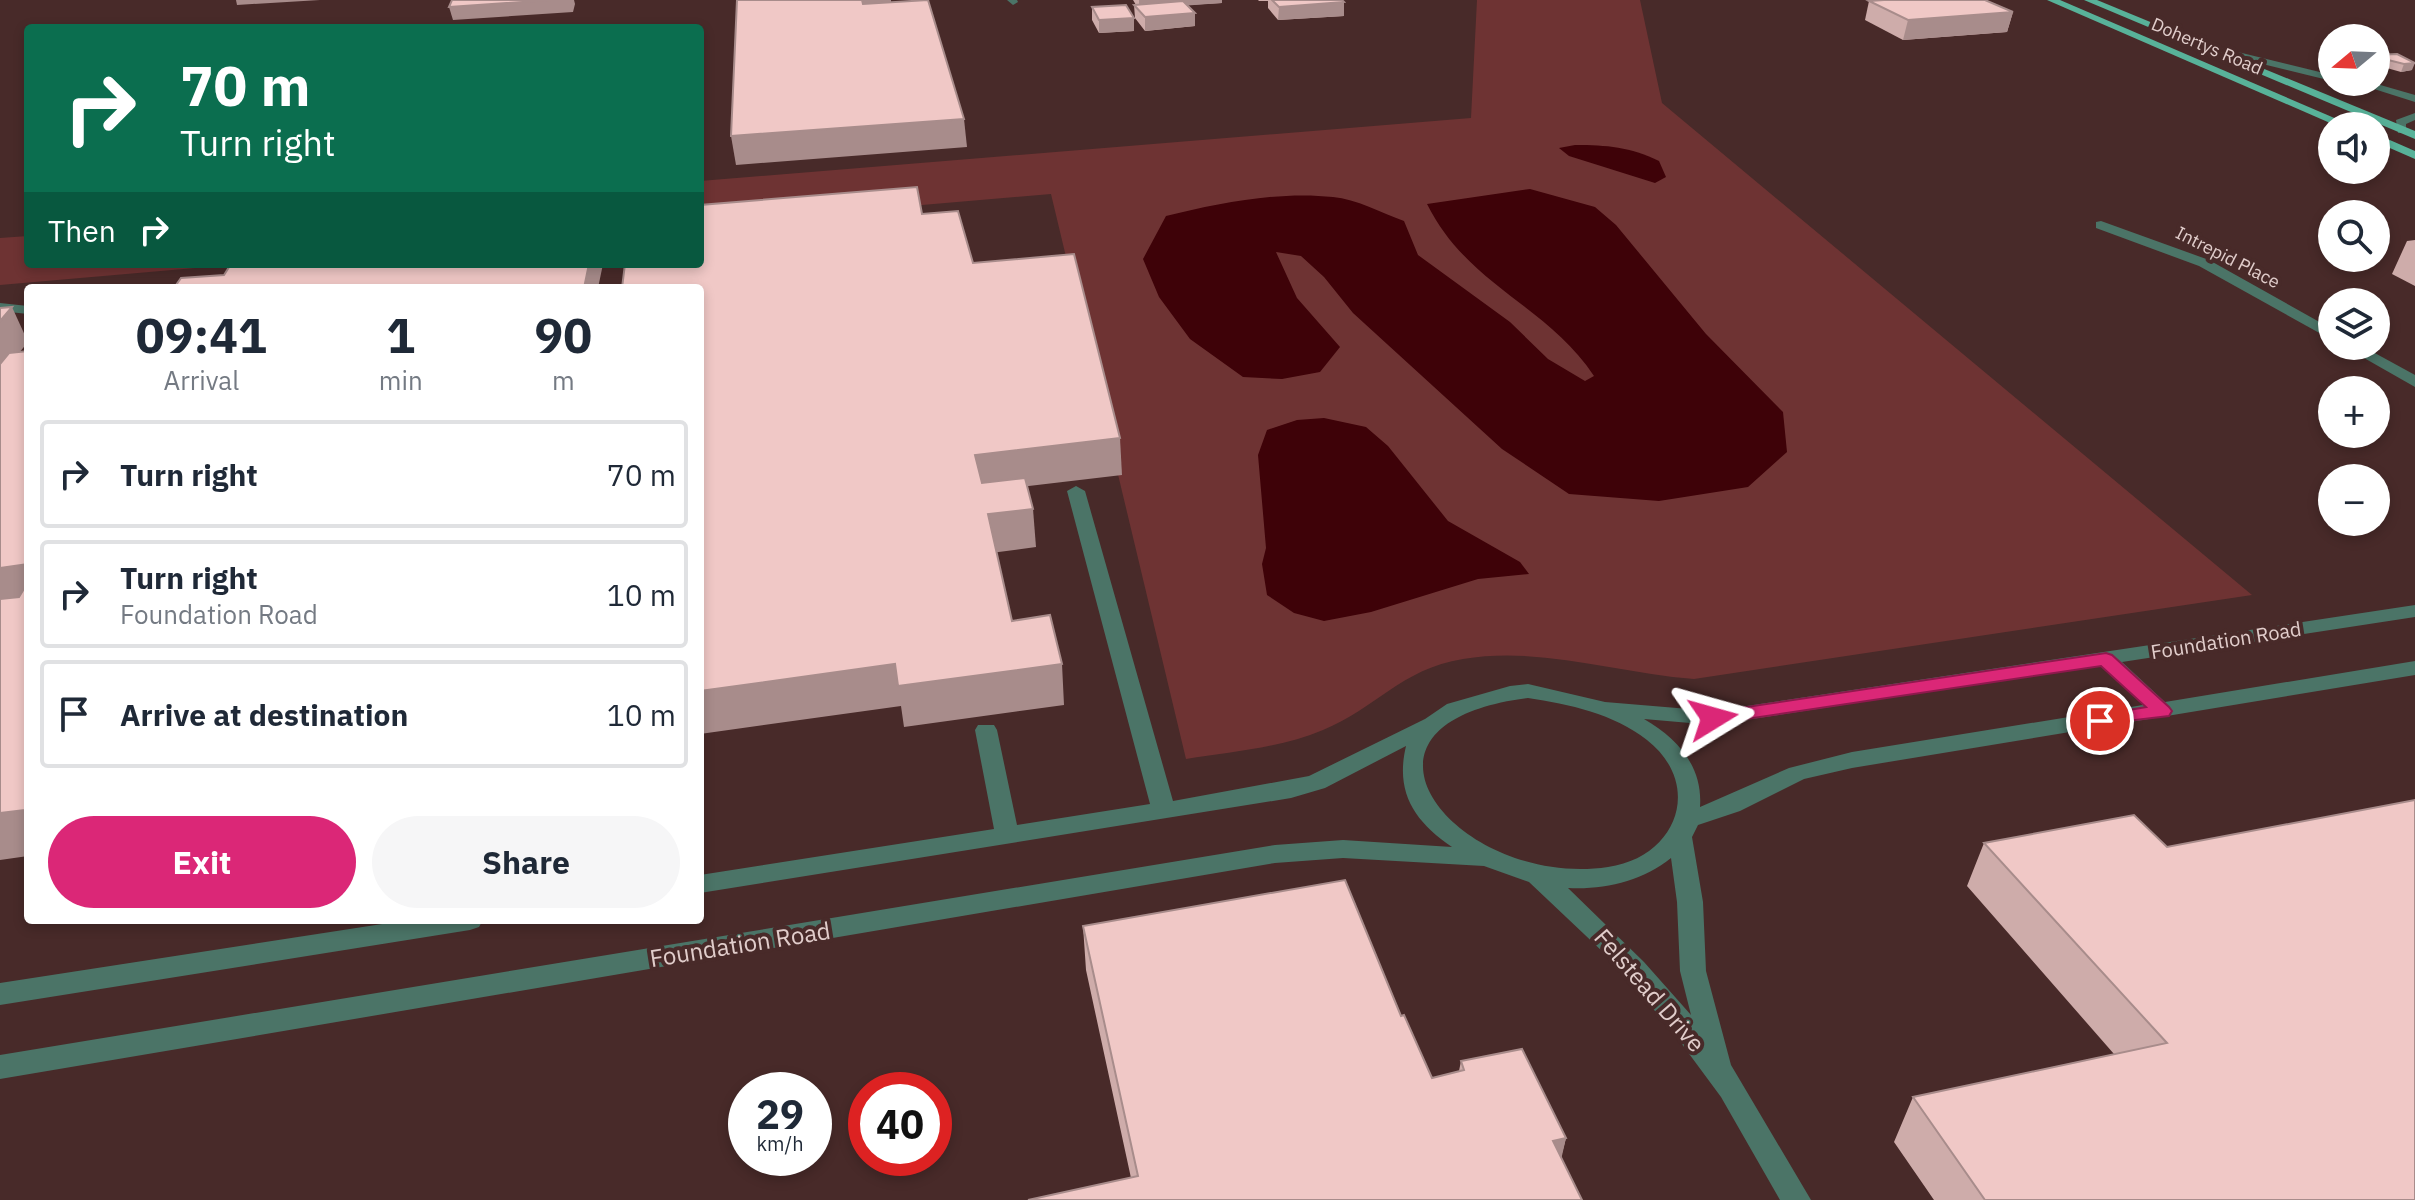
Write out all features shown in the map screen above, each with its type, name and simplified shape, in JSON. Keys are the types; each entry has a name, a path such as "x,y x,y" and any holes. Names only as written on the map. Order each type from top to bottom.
{"main road":[{"name":"Dohertys Road","path":"2052,0 2318,114"},
{"name":"Dohertys Road","path":"2089,0 2415,135"},
{"path":"2390,144 2415,155"}],"street":[{"name":"Dohertys Road","path":"2197,45 2318,75"},
{"path":"2390,92 2415,99"},
{"path":"2402,130 2400,122 2415,116"},
{"name":"Intrepid Place","path":"2101,225 2204,263 2318,327"},
{"path":"0,307 24,310"},
{"path":"2376,360 2415,382"},
{"path":"1076,491 1164,811"},
{"name":"Foundation Road","path":"1608,708 1713,718 2415,611"},
{"path":"2106,659 2162,711"},
{"path":"1430,725 1414,749 1412,777 1423,807 1447,835 1483,858 1538,876 1582,879 1623,873 1656,858 1684,829 1797,773 1852,760 2415,668"},
{"path":"704,883 1164,811 1317,782 1430,725 1455,706 1489,695 1542,693 1569,696 1608,708 1646,729 1675,757 1690,788 1684,829"},
{"path":"986,730 1007,836"},
{"name":"Felstead Drive","path":"1684,829 1693,971 1722,1075"},
{"name":"Foundation Road","path":"0,1067 1275,854 1343,849 1483,858"},
{"name":"Felstead Drive","path":"1538,876 1606,937 1655,989 1722,1075 1796,1200"},
{"path":"0,994 445,924"}],"shaded area":[{"path":"1477,0 1640,0 1662,103 2252,595 1694,679 1550,658 1492,656 1463,659 1422,671 1341,721 1307,736 1255,749 1186,759 1051,194 704,224 704,181 1471,118"},
{"path":"1608,146 1638,153 1659,161 1666,177 1655,183 1569,156 1559,148"},
{"path":"1530,189 1595,207 1616,225 1706,334 1783,412 1787,452 1748,487 1659,501 1569,494 1502,449 1353,313 1324,277 1301,256 1276,252 1297,298 1340,347 1320,372 1282,379 1243,377 1190,339 1159,297 1143,259 1166,216 1270,197 1312,196 1351,200 1404,221 1418,255 1510,322 1548,359 1585,381 1594,376 1575,352 1464,255 1444,232 1427,204"},
{"path":"24,236 24,268 195,268 0,285 0,238"},
{"path":"1324,418 1366,427 1388,446 1448,521 1520,562 1529,574 1478,579 1371,612 1324,621 1294,613 1267,595 1262,564 1266,548 1258,455 1267,430 1297,420"}],"building":[{"path":"452,0 551,0 449,7"},
{"path":"737,0 862,0 863,4 928,0 964,119 731,136"},
{"path":"1272,0 1342,0 1344,2 1279,7"},
{"path":"1985,0 2013,12 1908,20 1869,1"},
{"path":"1183,1 1195,13 1145,17 1134,5"},
{"path":"1126,5 1134,18 1099,20 1092,7"},
{"path":"2390,54 2397,54 2415,63 2390,60"},
{"path":"917,187 922,214 958,211 973,263 1074,254 1120,438 975,455 982,483 1025,478 1033,509 988,514 1012,621 1050,615 1062,664 898,686 895,664 704,690 704,284 622,284 624,268 704,268 704,205"},
{"path":"228,268 588,268 585,284 177,284 181,278 224,275"},
{"path":"12,307 0,321 0,308"},
{"path":"24,351 24,565 0,568 0,364 9,353"},
{"path":"24,589 24,810 0,813 0,599 19,597"},
{"path":"2415,800 2415,1200 1985,1200 1913,1097 2167,1043 1984,843 2134,815 2167,847"},
{"path":"1345,880 1401,1016 1404,1015 1432,1078 1464,1070 1461,1061 1522,1049 1566,1138 1553,1141 1582,1200 1028,1200 1138,1176 1083,926"}],"route":[{"path":"1713,718 2106,659 2162,711 2100,721"}]}
